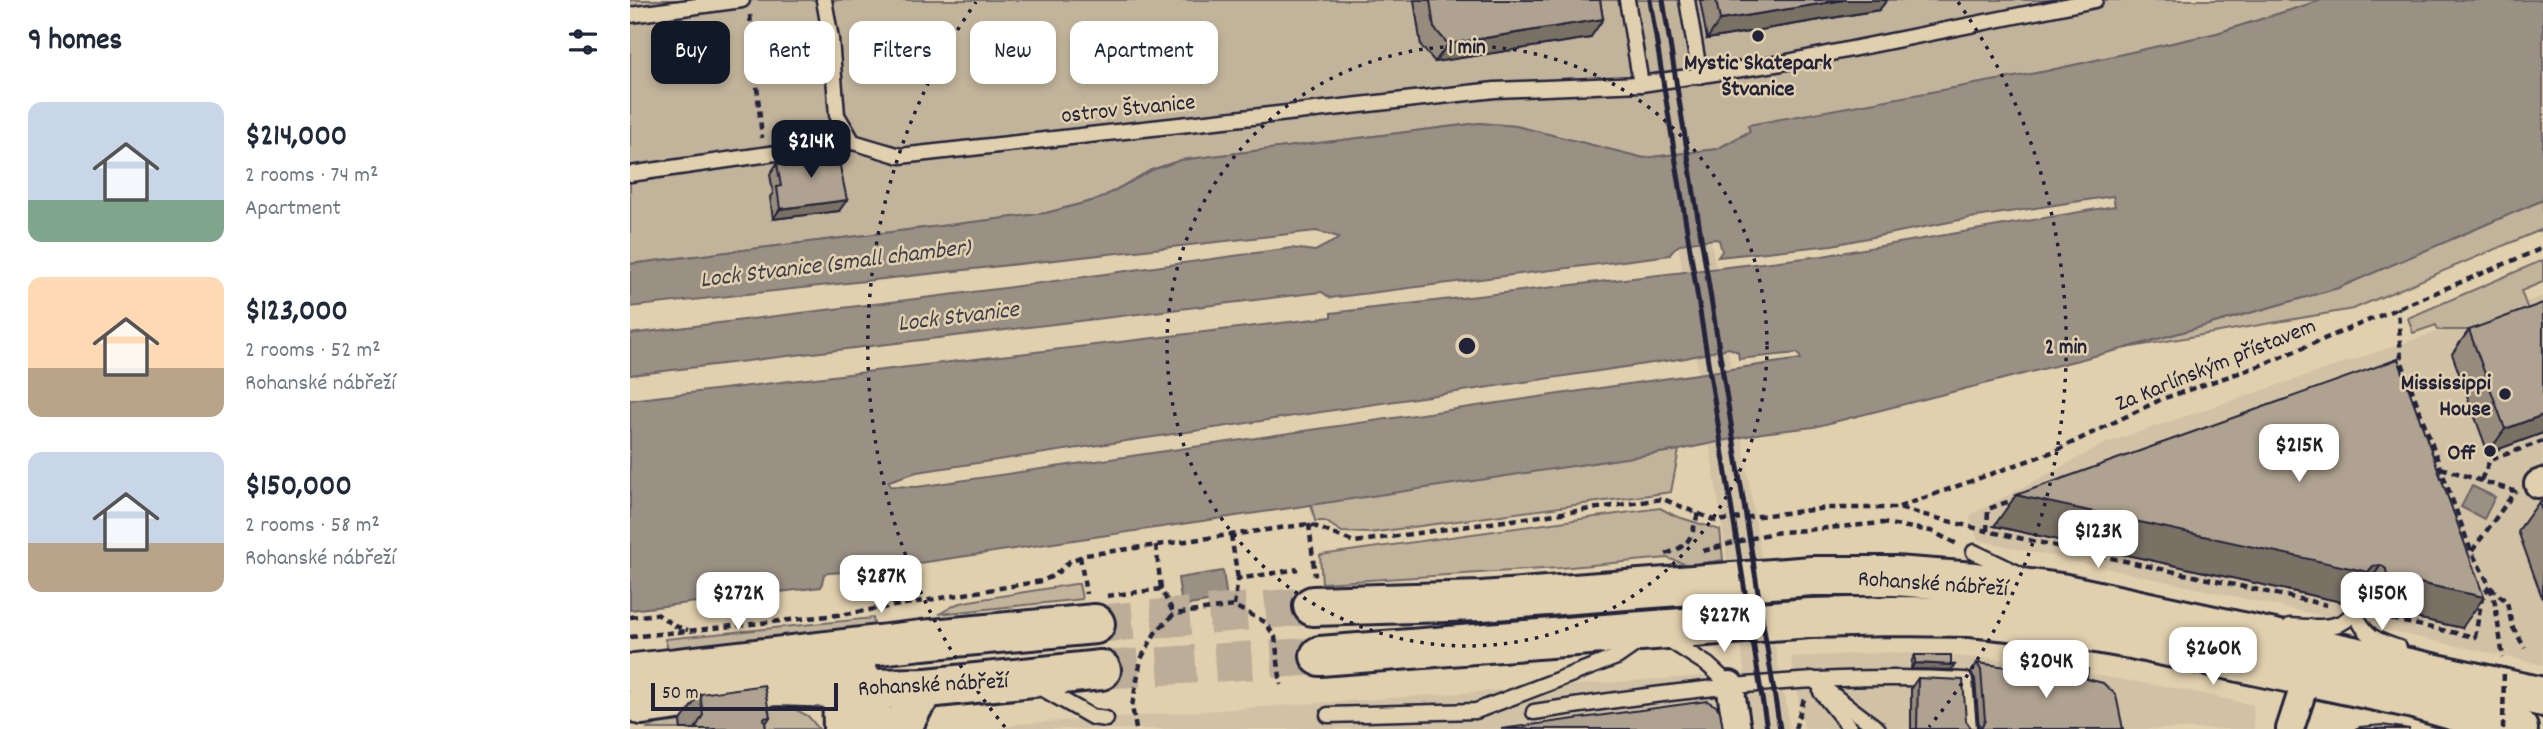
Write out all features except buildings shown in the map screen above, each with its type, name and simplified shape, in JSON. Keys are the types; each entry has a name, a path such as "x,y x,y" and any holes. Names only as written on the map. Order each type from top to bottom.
{"main road":[{"name":"Rohanské nábřeží","path":"1315,596 1482,601 1812,576 1908,577 1975,582 2061,593 2543,697"},
{"name":"Rohanské nábřeží","path":"636,672 922,640 1099,610"},
{"name":"Rohanské nábřeží","path":"1320,656 1810,618 1970,617 2056,626 2217,657 2414,699 2518,729"},
{"path":"848,649 854,688 874,729"},
{"name":"Rohanské nábřeží","path":"636,672 776,686 927,688 1101,670"},
{"path":"843,729 854,688"},
{"path":"901,729 914,704 927,688"}],"street":[{"path":"2290,729 2307,677"},
{"path":"1730,685 1737,729"}],"lane":[{"path":"630,174 853,142 837,115 831,39 824,0"},
{"path":"1627,0 1641,84"},
{"path":"1687,0 1700,75"},
{"name":"ostrov Štvanice","path":"853,142 900,156 1496,90 1641,84 1782,63 2095,0"},
{"path":"630,15 746,6"},
{"path":"1974,552 2061,593"},
{"path":"2209,624 2326,627 2342,623 2355,608"},
{"path":"2355,608 2361,628 2375,640 2543,697"},
{"path":"1328,715 1476,711 1618,657 1635,646 1651,629 1707,665 1730,685"},
{"path":"1534,712 1730,685 1901,676 1965,680 1969,729"},
{"name":"Rohanské nábřeží","path":"1024,678 1092,717 1107,719"},
{"path":"1812,679 1847,728"},
{"path":"1812,679 1878,729"}],"path":[{"path":"746,6 763,155"},
{"name":"Za Karlínským přístavem","path":"1898,508 2055,451 2162,399 2259,366 2543,248"},
{"path":"2398,307 2401,360 2471,551 2490,586 2495,603 2504,666 2503,729"},
{"path":"2388,364 2401,360"},
{"path":"2481,480 2490,460 2543,441"},
{"path":"2440,467 2481,480 2531,485"},
{"path":"2471,551 2531,485"},
{"path":"1987,531 1988,509 2026,495"},
{"path":"630,617 657,614 675,626 695,631 846,614 1042,581 1055,575 1080,556 1156,545 1309,524 1354,542 1663,499 1716,521 1828,509 1898,508 1987,531 2355,608 2475,637 2482,597 2490,586"},
{"path":"1661,555 1685,546 1691,540 1698,513"},
{"path":"1695,553 1772,533 1883,523 1931,531 1974,552"},
{"path":"1309,524 1315,596"},
{"path":"1231,535 1238,579 1234,606"},
{"path":"1156,545 1161,589 1174,614"},
{"path":"1080,556 1083,578"},
{"path":"1238,579 1298,569"},
{"path":"2490,586 2508,602 2512,626 2525,648"},
{"path":"1099,610 1161,589"},
{"path":"1136,729 1132,706 1141,659 1155,633 1174,614 1234,606 1265,622 1275,637 1281,685"},
{"path":"636,672 695,631"}],"shaded area":[{"path":"630,0 2322,0 2217,33 2047,71 1748,126 1750,131 1717,149 1644,158 1516,126 1479,123 1181,160 1151,170 1099,199 1046,213 630,264"},
{"path":"1695,140 1789,729 1755,729 1749,701 1663,145"},
{"path":"2543,200 2543,229 2353,309 2126,348 2338,288"},
{"path":"2543,260 2543,282 2521,291 2531,318 2472,330 2438,330 2436,325 2413,333 2408,318"},
{"path":"2543,296 2543,665 1978,540 1969,516 2106,443"},
{"path":"1679,450 1671,492 1369,533 1342,532 1325,521 1315,521 1311,504"},
{"path":"1660,508 1675,516 1720,530 1723,560 1688,565 1667,558 1559,568 1322,583 1320,555"},
{"path":"1079,584 1082,599 939,614 957,604 970,601"},
{"path":"873,618 875,630 669,652 665,639"},
{"path":"1894,652 1997,659 2180,689 2253,705 2254,729 1804,729 1791,657"},
{"path":"1703,676 1743,698 1746,729 997,729 1018,724"},
{"path":"787,705 808,716 819,729 748,729 744,709"},
{"path":"679,714 681,729 646,729"}],"water":[{"path":"2322,0 2543,0 2543,200 2338,288 2126,348 1814,427 1762,433 1679,450 1480,480 865,571 829,573 824,574 821,587 630,610 630,400 1331,317 1331,313 1822,256 2115,206 2113,196 1970,218 1832,245 1718,257 1722,251 1719,240 1696,241 1677,246 1670,255 1330,298 1322,292 630,375 630,334 1005,288 1291,248 1315,251 1339,237 1316,231 630,307 630,264 1046,213 1099,199 1152,170 1181,160 1479,123 1516,126 1644,158 1717,149 1750,132 1748,125 2047,71 2217,33","holes":["1729,348 1738,352 1739,359 1798,353 1801,359 917,487 890,486 889,481 917,472 1686,358"]},
{"path":"2472,486 2495,497 2484,519 2461,507"},
{"path":"1223,571 1227,599 1182,606 1178,578"}],"tunnel":[{"path":"1095,624 1313,606"},
{"path":"1101,670 1320,656"}],"railway":[{"path":"1650,0 1767,729"},
{"path":"1663,0 1780,729"}],"place":[{"name":"Mystic Skatepark Štvanice","path":"1758,36"},
{"name":"Mississippi House","path":"2505,394"},
{"name":"Off","path":"2490,451"}],"water label":[{"name":"Lock Stvanice (small chamber)","path":"835,262"},
{"name":"Lock Stvanice","path":"958,315"}]}
